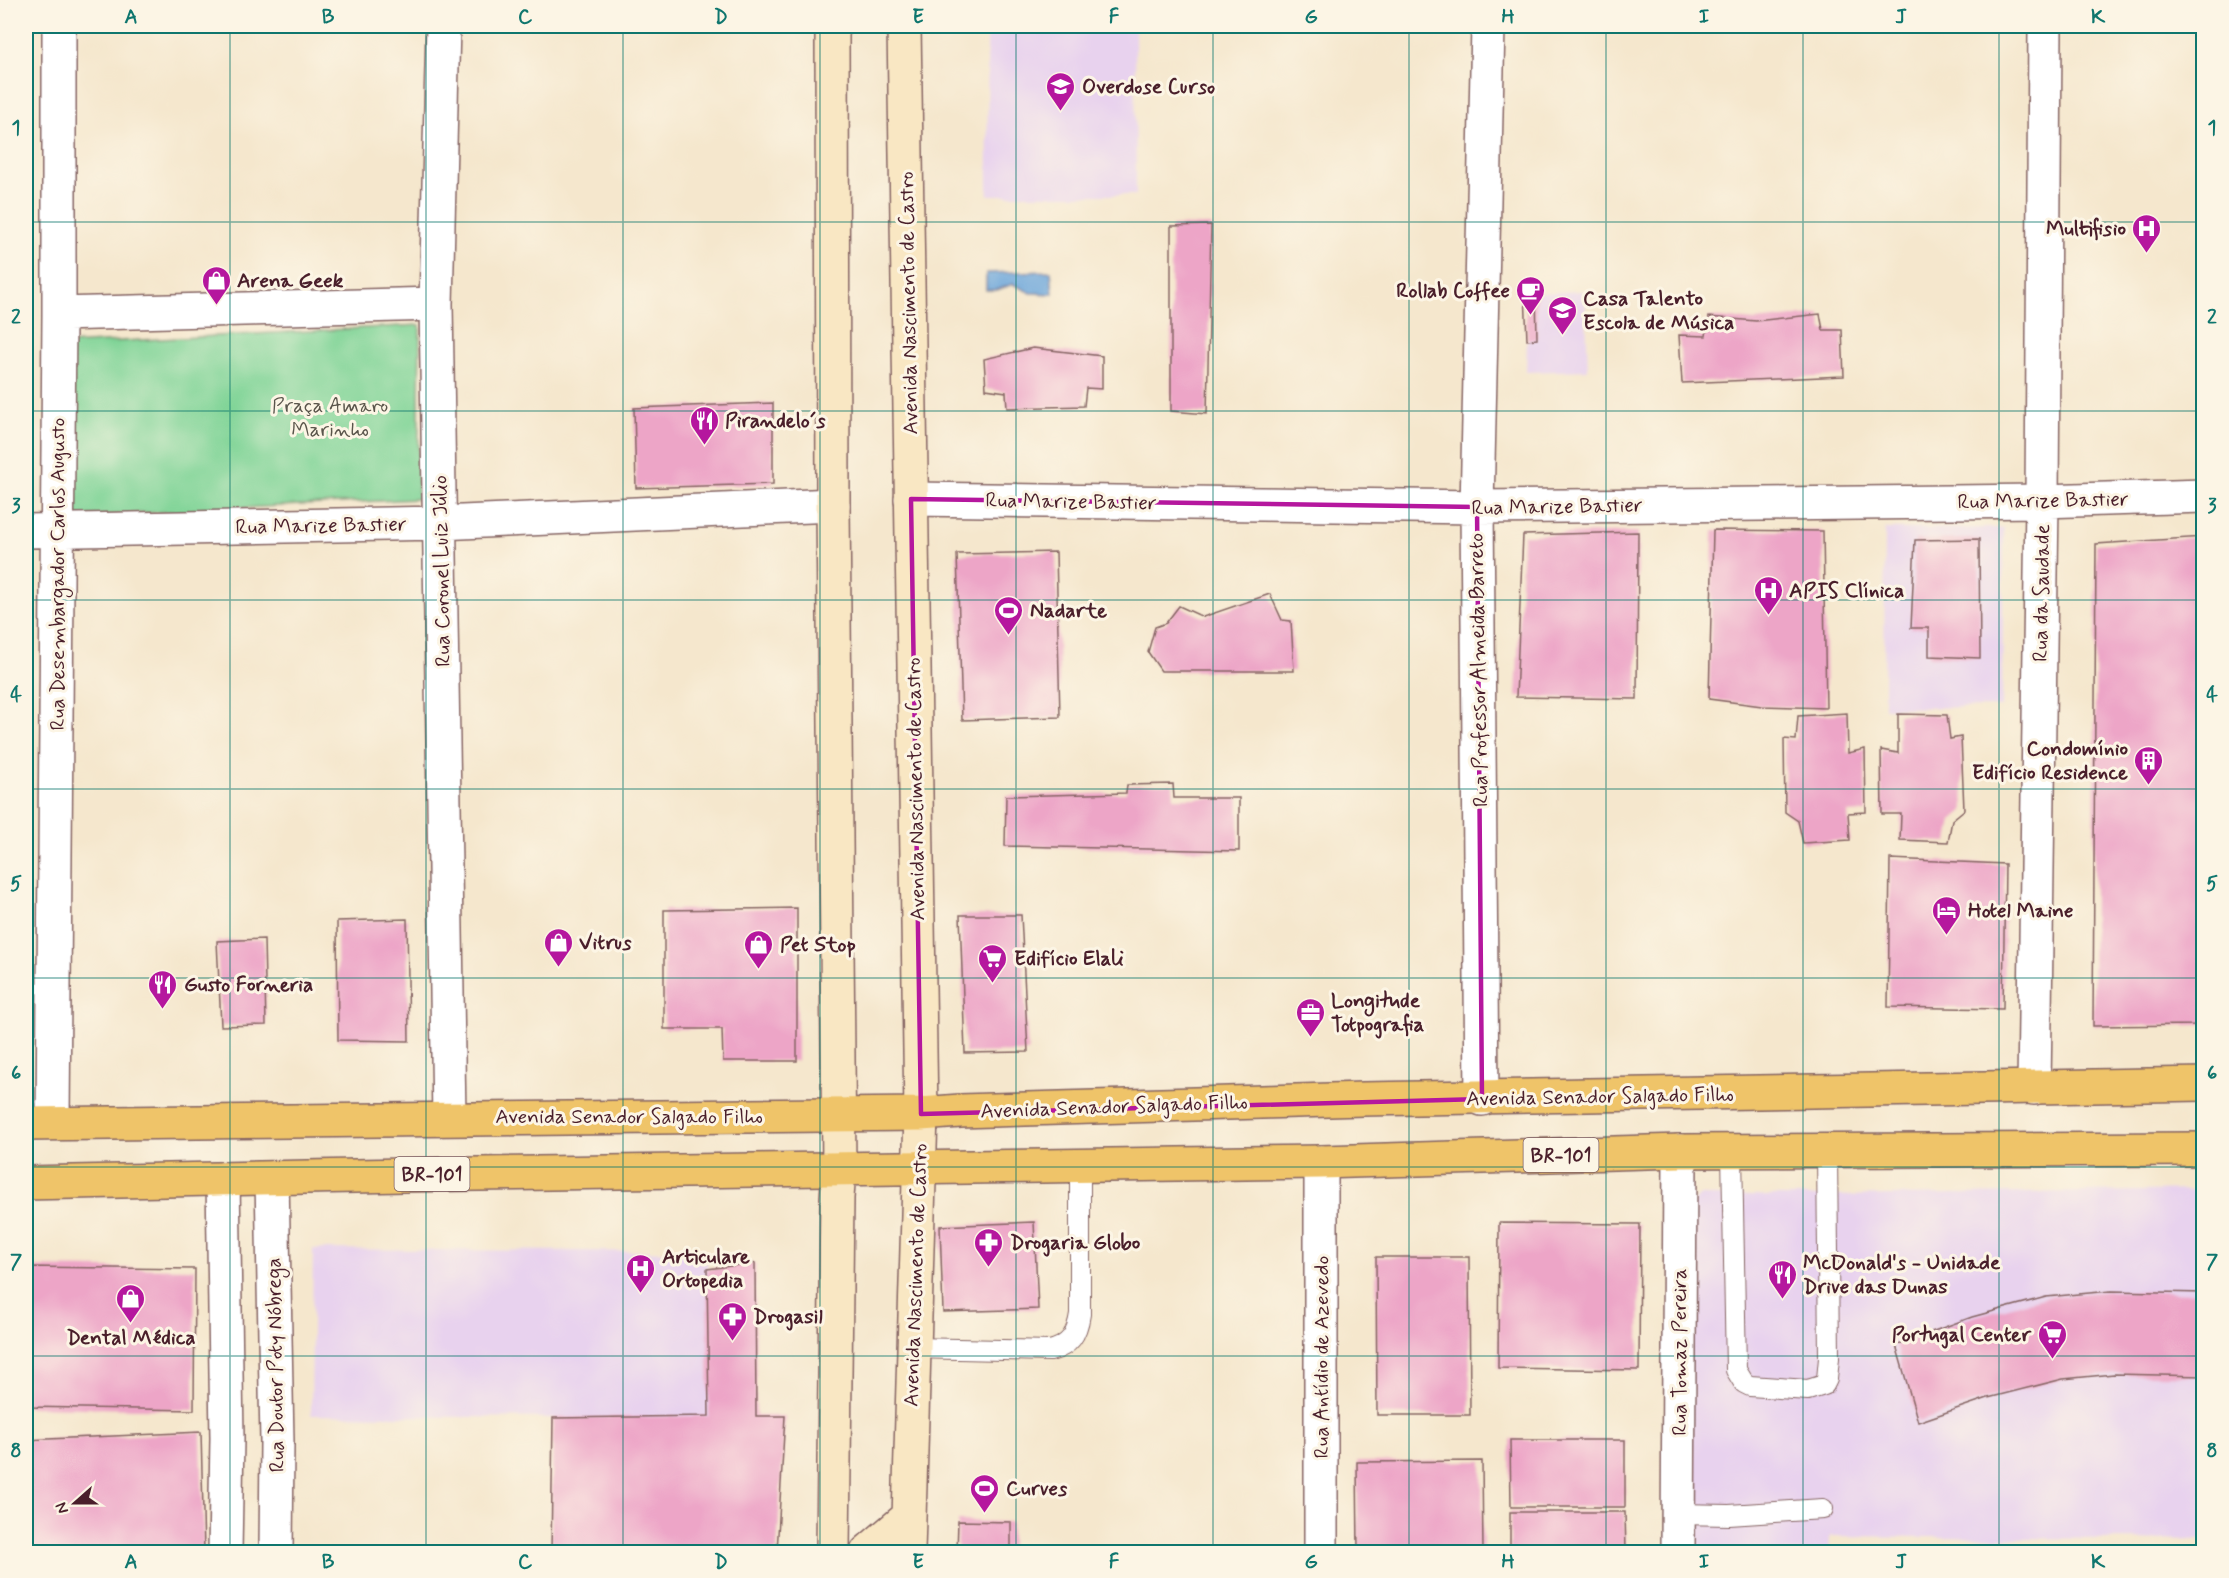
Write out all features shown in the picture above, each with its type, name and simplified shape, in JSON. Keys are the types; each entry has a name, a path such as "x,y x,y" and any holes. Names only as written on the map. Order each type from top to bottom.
{"highway":[{"name":"Avenida Senador Salgado Filho","path":"39,1123 838,1113 921,1114 960,1110 1363,1099 1482,1099 2204,1084"},
{"name":"BR-101","path":"26,1183 838,1168 1321,1162 1680,1151 2204,1149"}],"main road":[{"path":"832,26 838,1113 833,1552"},
{"name":"Avenida Nascimento de Castro","path":"904,26 921,1114 908,1552"},
{"path":"867,1552 908,1517"}],"street":[{"name":"Rua Desembargador Carlos Augusto","path":"39,1123 41,531 59,314 59,26"},
{"name":"Rua Coronel Luiz Júlio","path":"443,26 435,304 449,1118"},
{"name":"Rua Professor Almeida Barreto","path":"1482,1099 1477,507 1488,26"},
{"name":"Rua da Saudade","path":"2034,1088 2042,501 2045,26"},
{"path":"59,314 435,304"},
{"name":"Rua Marize Bastier","path":"911,499 1477,507 2042,501 2204,496"},
{"name":"Rua Marize Bastier","path":"41,531 440,523 833,506"},
{"name":"Rua Tomaz Pereira","path":"1678,1552 1680,1151"},
{"name":"Rua Antídio de Azevedo","path":"1321,1162 1321,1552"},
{"name":"Rua Doutor Poty Nóbrega","path":"273,1178 277,1442 276,1552"},
{"path":"223,1179 225,1552"},
{"path":"226,1438 277,1442"}],"lane":[{"path":"1732,1152 1736,1370 1744,1383 1750,1386 1808,1390 1824,1385 1827,1379 1829,1358 1827,1151"},
{"path":"913,1348 1050,1351 1067,1344 1074,1335 1080,1314 1080,1165"},
{"path":"1678,1514 1729,1515 1823,1509"}],"highlighted area":[{"path":"911,499 1477,507 1482,1099 921,1114"}],"shaded area":[{"name":"Overdose Curso","path":"987,26 1135,26 1136,195 988,195"},
{"name":"Casa Talento Escola de Música","path":"1585,291 1588,370 1526,372 1527,340 1537,338 1536,293"},
{"path":"2004,528 2002,707 1884,708 1885,529"},
{"path":"2203,1190 2203,1540 1830,1536 1829,1552 1686,1552 1687,1209 1699,1196"},
{"path":"313,1249 707,1252 709,1416 553,1418 311,1415"}],"green space":[{"name":"Praça Amaro Marinho","path":"420,325 418,499 70,517 68,344"}],"water":[{"path":"1051,271 1053,294 1031,293 1013,284 997,290 986,290 986,273"}],"building":[{"path":"1211,225 1207,414 1171,411 1171,226"},
{"name":"Rollab Coffee","path":"1525,293 1536,293 1537,339 1527,340"},
{"path":"1820,314 1823,330 1842,330 1844,376 1682,383 1679,335 1706,336 1709,317 1756,321"},
{"path":"1033,348 1102,356 1102,389 1086,388 1084,406 1007,408 1006,392 986,389 984,359"},
{"name":"Pirandelo´s","path":"773,403 773,484 636,488 634,408"},
{"name":"APIS Clínica","path":"1713,530 1823,531 1826,708 1762,706 1709,699"},
{"path":"1638,532 1637,699 1516,697 1523,535"},
{"name":"Condomínio Edifício Residence","path":"2204,537 2204,1025 2093,1026 2096,544"},
{"path":"1979,539 1980,658 1929,656 1929,628 1911,628 1915,540"},
{"name":"Nadarte","path":"1056,552 1060,717 962,720 957,554"},
{"path":"1270,594 1282,620 1291,621 1294,671 1161,671 1148,652 1155,627 1166,623 1179,606 1203,617"},
{"path":"1847,713 1848,753 1865,749 1866,812 1848,813 1850,840 1803,843 1798,821 1785,812 1784,739 1796,740 1798,716"},
{"path":"1898,714 1947,715 1950,739 1961,737 1964,810 1952,820 1948,842 1900,840 1901,814 1882,814 1881,750 1898,753"},
{"path":"1173,784 1174,798 1239,798 1239,851 1005,846 1006,796 1126,793 1127,785"},
{"name":"Hotel Maine","path":"1890,859 2005,864 2003,1009 1888,1007"},
{"name":"Pet Stop","path":"797,908 797,1061 723,1061 722,1029 664,1029 664,910"},
{"name":"Edifício Elali","path":"960,915 1021,915 1028,1052 965,1053"},
{"path":"407,919 409,1041 338,1040 337,921"},
{"path":"264,939 266,1025 221,1026 217,941"},
{"name":"Drogaria Globo","path":"1034,1222 1038,1309 943,1312 940,1226"},
{"path":"1499,1223 1640,1224 1639,1370 1498,1368"},
{"path":"1376,1257 1469,1257 1470,1415 1377,1415"},
{"path":"755,1263 756,1416 785,1416 777,1552 551,1552 553,1418 709,1416 707,1269"},
{"path":"26,1267 195,1269 194,1410 26,1407"},
{"name":"Portugal Center","path":"2111,1291 2204,1293 2204,1376 2114,1374 2063,1379 1988,1398 1918,1422 1896,1345 1972,1317 2046,1297"},
{"path":"201,1432 204,1552 26,1552 26,1440"},
{"path":"1510,1440 1625,1440 1625,1507 1511,1507"},
{"path":"1482,1461 1483,1552 1358,1552 1357,1462"},
{"path":"1510,1512 1625,1512 1626,1552 1510,1552"},
{"path":"958,1521 1011,1522 1011,1552 957,1552"}],"place":[{"name":"Overdose Curso","path":"1061,112"},
{"name":"Multifisio","path":"2147,254"},
{"name":"Arena Geek","path":"216,306"},
{"name":"Rollab Coffee","path":"1531,316"},
{"name":"Casa Talento Escola de Música","path":"1562,336"},
{"name":"Pirandelo´s","path":"704,446"},
{"name":"APIS Clínica","path":"1768,616"},
{"name":"Nadarte","path":"1009,636"},
{"name":"Condomínio Edifício Residence","path":"2149,786"},
{"name":"Hotel Maine","path":"1947,936"},
{"name":"Vitrus","path":"558,968"},
{"name":"Pet Stop","path":"759,970"},
{"name":"Edifício Elali","path":"993,984"},
{"name":"Gusto Forneria","path":"163,1010"},
{"name":"Longitude Totpografia","path":"1310,1038"},
{"name":"Drogaria Globo","path":"989,1268"},
{"name":"Articulare Ortopedia","path":"641,1294"},
{"name":"McDonald's - Unidade Drive das Dunas","path":"1782,1300"},
{"name":"Dental Médica","path":"131,1324"},
{"name":"Drogasil","path":"732,1342"},
{"name":"Portugal Center","path":"2052,1360"},
{"name":"Curves","path":"985,1514"}]}
